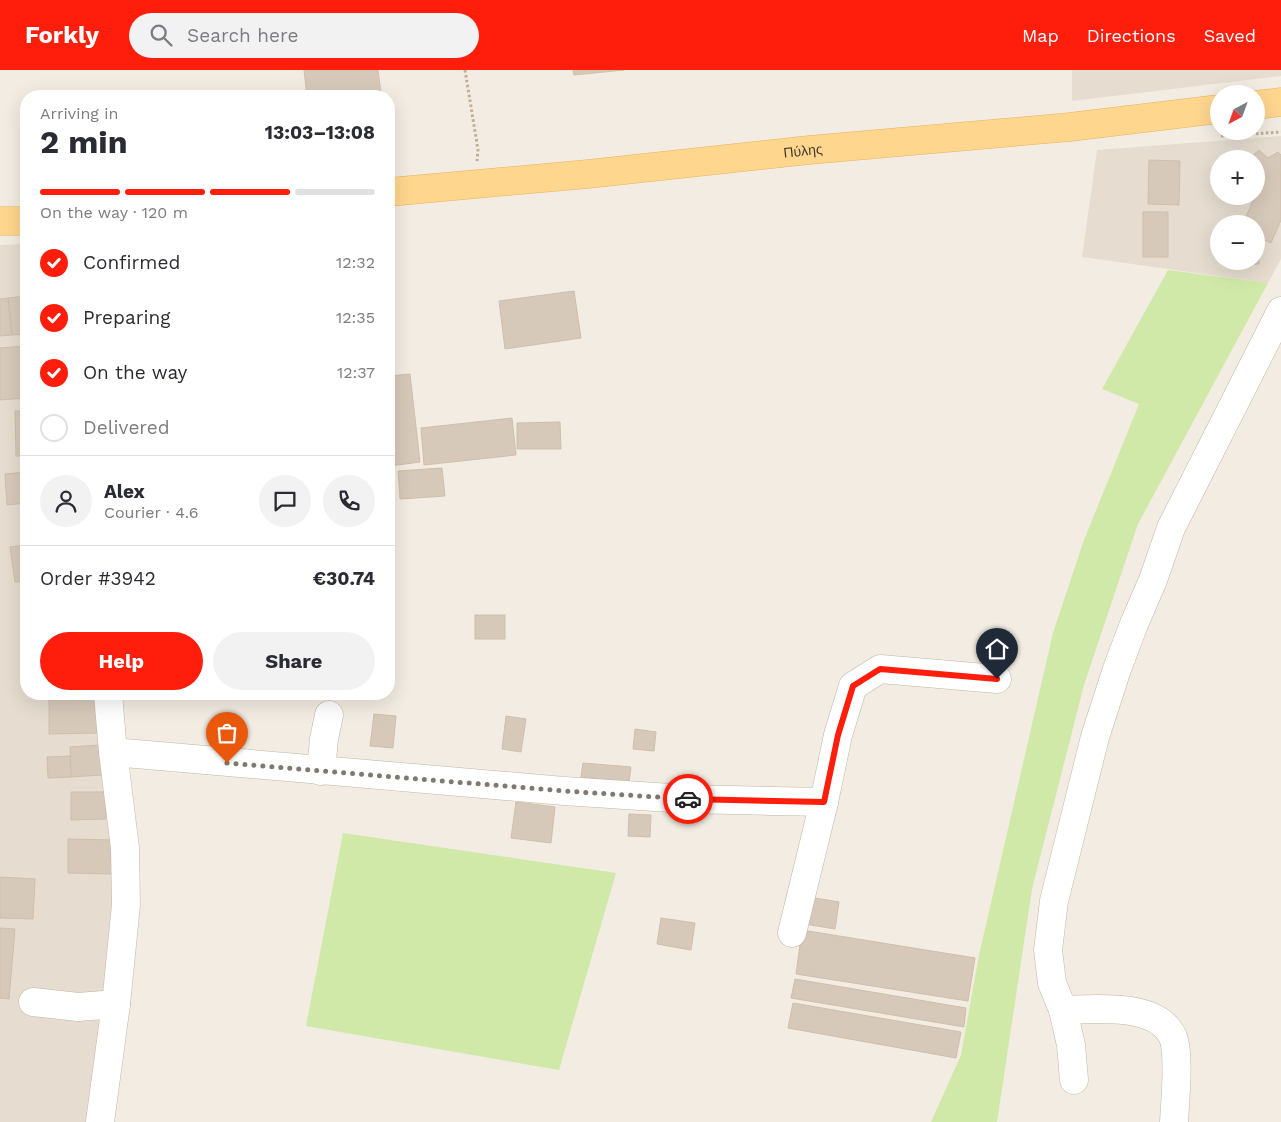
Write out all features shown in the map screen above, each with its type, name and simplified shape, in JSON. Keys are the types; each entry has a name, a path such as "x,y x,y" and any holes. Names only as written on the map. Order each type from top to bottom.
{"main road":[{"path":"1265,104 1281,102"},
{"name":"Πύλης","path":"395,191 809,150 1070,127 1210,110"},
{"path":"0,221 20,220"}],"street":[{"path":"1074,1080 1071,1045 1063,1010 1052,983 1048,950 1054,901 1095,737 1117,669 1153,580 1171,528 1281,311"},
{"path":"792,934 838,735 853,686 880,669 997,679"},
{"path":"100,1122 116,1004 126,905 125,848 109,700"},
{"path":"321,771 329,715"},
{"path":"113,752 583,792 686,799 824,802"},
{"path":"33,1002 78,1007 116,1004"},
{"path":"1063,1010 1109,1008 1140,1012 1165,1025 1173,1039 1177,1072 1174,1122"}],"path":[{"path":"465,70 478,150 476,162 478,184"}],"shaded area":[{"path":"1072,70 1281,70 1281,76 1072,101"},
{"path":"1281,136 1281,259 1268,283 1082,257 1097,150 1228,140 1265,140 1265,137"},
{"path":"20,244 20,700 99,700 117,880 88,1122 0,1122 0,245"}],"green space":[{"path":"1168,270 1268,283 1138,524 1084,685 1032,889 997,1122 931,1122 961,1055 979,955 1053,633 1084,540 1139,404 1102,389"},
{"path":"343,833 616,873 559,1070 306,1026"}],"building":[{"path":"304,70 378,70 380,90 306,90"},
{"path":"573,70 624,70 574,75"},
{"path":"1278,152 1281,155 1281,220 1271,243 1265,240 1265,215 1247,215 1251,205 1265,205 1265,155 1268,158"},
{"path":"1149,160 1180,161 1179,205 1148,204"},
{"path":"1143,212 1168,212 1168,257 1143,257"},
{"path":"574,291 581,338 505,349 499,301"},
{"path":"20,297 20,334 12,335 8,298"},
{"path":"8,298 12,335 0,336 0,299"},
{"path":"20,346 20,398 0,400 0,348"},
{"path":"410,374 420,462 395,465 395,375"},
{"path":"15,411 20,411 20,456 16,456"},
{"path":"512,418 516,455 424,465 421,428"},
{"path":"560,422 561,449 517,449 517,423"},
{"path":"442,468 445,496 400,499 398,471"},
{"path":"20,473 20,504 7,505 5,474"},
{"path":"20,546 20,582 15,582 10,547"},
{"path":"475,615 505,615 505,639 475,639"},
{"path":"49,700 97,700 98,733 49,734"},
{"path":"374,714 396,716 393,748 370,746"},
{"path":"506,716 526,719 521,752 502,749"},
{"path":"635,729 656,732 654,751 633,749"},
{"path":"100,745 102,775 71,777 70,747"},
{"path":"70,756 71,777 48,778 47,757"},
{"path":"583,763 631,767 629,782 581,777"},
{"path":"71,792 106,792 106,819 71,820"},
{"path":"516,802 555,807 551,843 511,838"},
{"path":"629,814 651,815 650,837 628,836"},
{"path":"68,839 114,840 113,874 68,873"},
{"path":"0,877 35,879 33,919 0,918"},
{"path":"809,897 839,902 835,929 805,924"},
{"path":"661,918 695,923 691,950 657,944"},
{"path":"0,928 15,929 9,999 0,998"},
{"path":"802,930 975,958 968,1001 796,974"},
{"path":"795,979 966,1008 964,1027 791,998"},
{"path":"793,1003 961,1032 956,1058 788,1028"}],"way so far":[{"path":"227,763 564,791 688,799"}],"route":[{"path":"688,799 824,802 838,735 853,686 880,669 997,679"}]}
